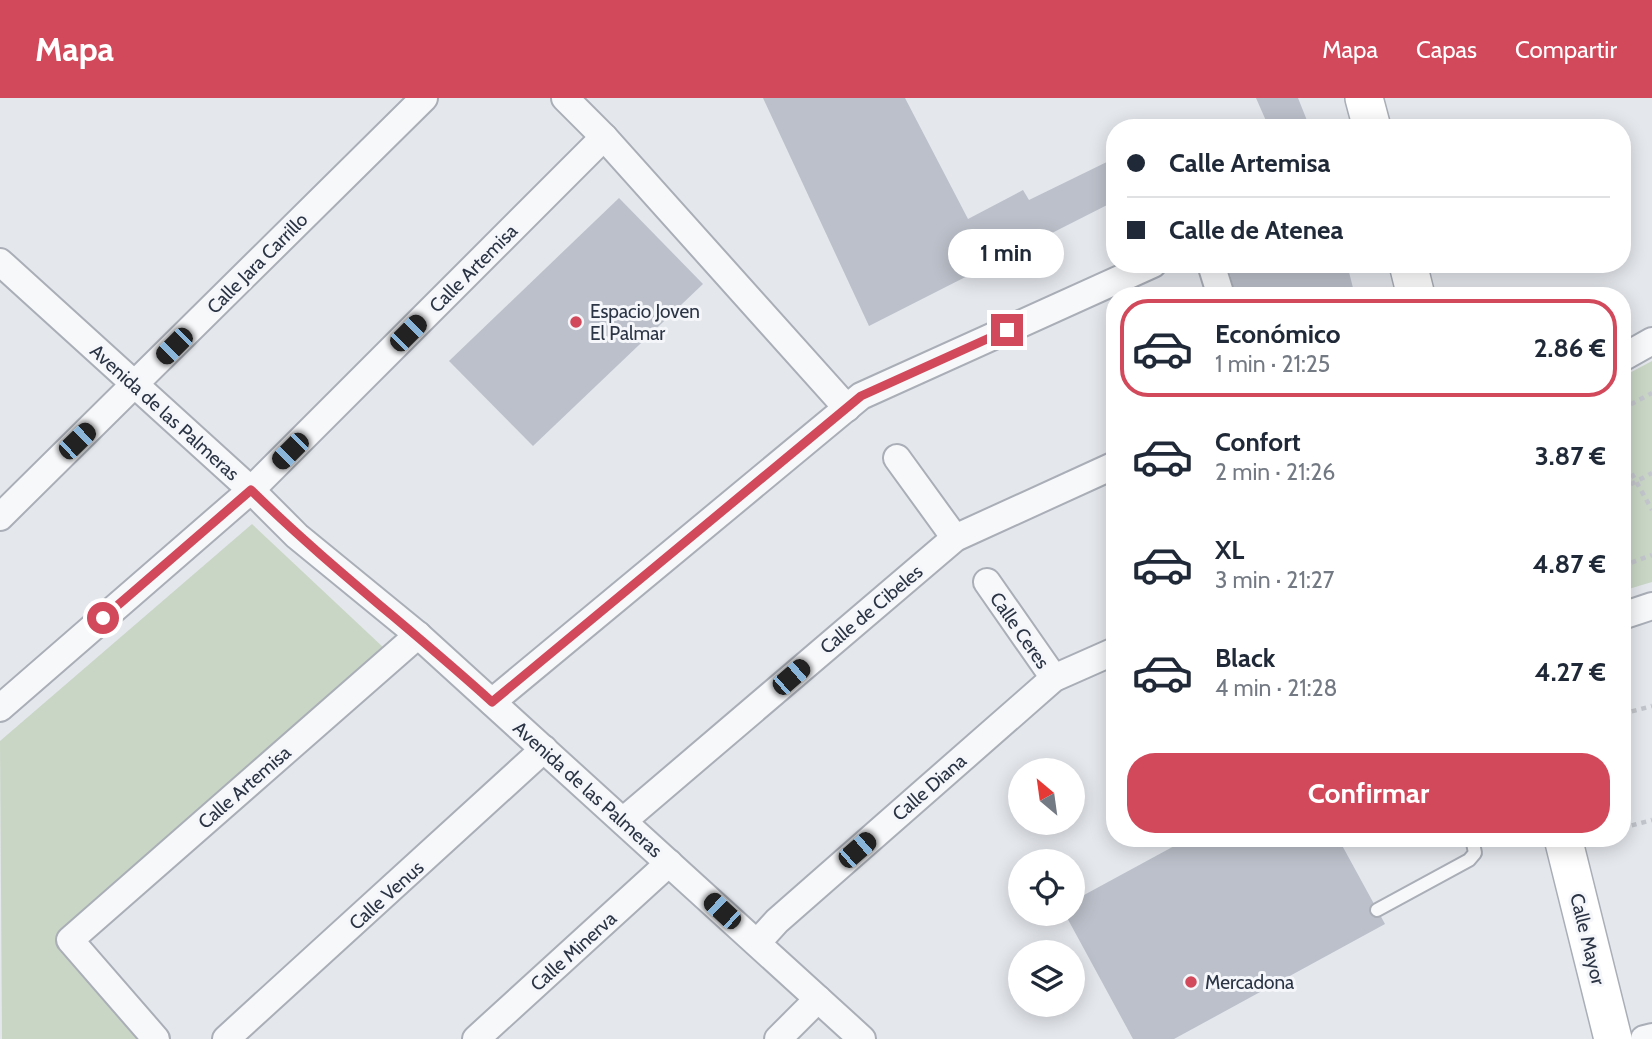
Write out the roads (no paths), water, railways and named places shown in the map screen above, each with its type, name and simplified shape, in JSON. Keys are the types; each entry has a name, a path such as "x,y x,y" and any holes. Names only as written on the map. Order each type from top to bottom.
{"street":[{"name":"Calle Jara Carrillo","path":"0,517 424,98"},
{"path":"565,98 604,137 846,408"},
{"path":"1364,98 1370,119"},
{"name":"Calle Artemisa","path":"0,708 251,490 604,137"},
{"name":"Avenida de las Palmeras","path":"0,262 251,490 297,536 418,635 862,1039"},
{"path":"492,702 861,396 1133,273"},
{"path":"1631,353 1652,341"},
{"path":"897,458 955,538"},
{"name":"Calle de Cibeles","path":"623,821 955,538 1106,469"},
{"name":"Calle Ceres","path":"987,582 1054,678"},
{"path":"1631,613 1652,606"},
{"name":"Calle Artemisa","path":"156,1039 71,940 418,635"},
{"name":"Calle Diana","path":"757,943 777,921 1054,678 1106,655"},
{"name":"Calle Venus","path":"226,1039 544,749"},
{"name":"Calle Mayor","path":"1565,847 1613,1039"},
{"name":"Calle Minerva","path":"476,1039 669,863"},
{"path":"778,1039 818,999"},
{"path":"1644,1039 1652,1037"}],"lane":[{"path":"1377,910 1469,860 1475,853 1474,847"}],"place":[{"name":"Espacio Joven El Palmar","path":"576,322"},
{"name":"Mercadona","path":"1191,982"}]}
